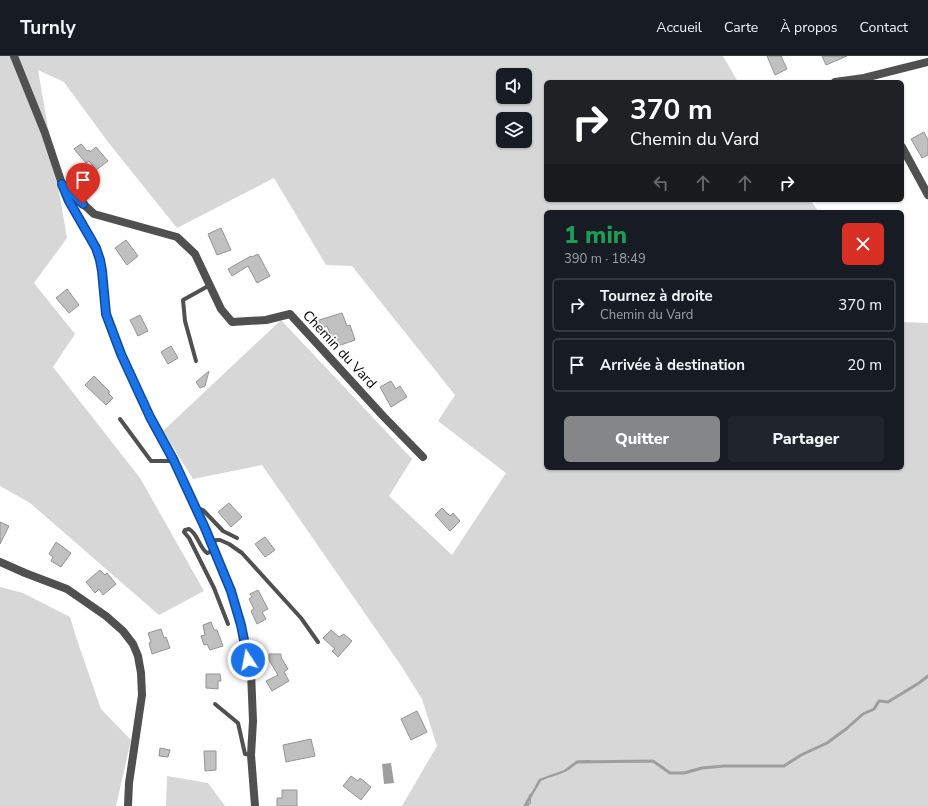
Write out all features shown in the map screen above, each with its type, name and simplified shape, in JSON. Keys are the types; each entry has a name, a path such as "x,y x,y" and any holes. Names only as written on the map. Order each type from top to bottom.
{"street":[{"path":"14,56 45,133 69,201 93,242 100,260 106,314 118,347 150,417 174,461 212,544 231,591 241,625 251,672 253,721 251,755 255,806"},
{"path":"866,80 928,62"},
{"path":"904,151 928,195"},
{"name":"Chemin du Vard","path":"62,184 94,214 177,237 195,254 221,309 232,322 266,320 290,314 383,416 423,457"},
{"path":"0,562 25,573 67,588 124,631 133,644 138,656 141,673 142,695 129,783 128,806"}],"lane":[{"path":"196,361 185,321 183,300 210,285"},
{"path":"120,419 151,461 174,461"},
{"path":"195,507 203,510 223,531 237,538"},
{"path":"228,624 214,588 189,538 184,532 185,530 189,529 193,531 203,549 207,553 212,551 212,544 216,540 229,544 242,553 301,618 318,642"},
{"path":"215,704 238,723 245,754 251,755"}],"shaded area":[{"path":"0,56 723,56 737,80 544,80 544,202 812,202 818,210 544,210 544,470 904,470 904,322 928,323 928,806 402,806 437,746 422,699 402,667 262,465 193,479 163,431 281,320 412,459 389,496 452,555 506,473 438,421 455,395 352,266 326,265 274,178 177,228 108,142 64,82 38,70 67,238 34,283 75,334 53,367 140,478 204,591 159,615 30,503 0,486"},
{"path":"0,587 23,593 70,617 101,709 131,740 116,806 0,806"},
{"path":"588,760 593,762 580,762 559,775 541,781 531,798 531,803 528,806 525,806 530,802 529,797 539,779 564,770 576,761"},
{"path":"391,763 394,783 384,784 382,764"},
{"path":"167,776 208,783 225,806 166,806"}],"building":[{"path":"767,56 781,56 787,69 775,75"},
{"path":"822,56 847,56 826,65"},
{"path":"924,132 928,140 928,155 922,158 911,139"},
{"path":"81,144 87,151 89,150 90,152 96,147 108,161 96,170 89,161 86,163 74,149"},
{"path":"221,228 231,250 217,255 208,234"},
{"path":"126,240 138,256 127,265 115,248"},
{"path":"258,254 270,276 257,283 248,266 232,276 228,269 251,256 252,257"},
{"path":"67,289 79,305 69,313 56,298"},
{"path":"342,313 347,326 350,325 355,340 335,347 327,326 320,329 316,321"},
{"path":"140,315 148,331 138,336 130,320"},
{"path":"171,346 178,358 168,364 161,352"},
{"path":"209,371 205,386 200,388 196,382"},
{"path":"94,376 110,392 108,393 113,398 106,405 85,385"},
{"path":"391,381 396,389 400,386 407,397 391,407 380,387"},
{"path":"229,503 242,517 231,527 218,512"},
{"path":"442,508 450,516 453,513 460,521 450,531 435,515"},
{"path":"0,522 9,526 0,544"},
{"path":"265,537 275,550 265,557 255,544"},
{"path":"56,542 71,553 61,567 51,561 53,557 49,554"},
{"path":"100,570 105,575 107,573 116,584 103,595 99,589 95,593 86,582"},
{"path":"258,590 268,609 262,612 266,619 257,624 251,611 254,609 249,599 252,597 250,594"},
{"path":"211,622 214,630 217,630 223,646 210,650 207,644 204,645 201,636 205,635 203,625"},
{"path":"161,629 170,648 152,654 149,643 151,642 148,633"},
{"path":"331,630 339,637 344,634 352,641 338,657 332,651 335,649 323,638"},
{"path":"269,654 281,654 281,657 288,669 284,672 289,681 272,691 266,681 278,675 269,660"},
{"path":"206,674 220,674 221,681 218,681 218,689 206,688"},
{"path":"417,711 427,732 411,740 401,719"},
{"path":"311,739 315,756 286,762 283,745"},
{"path":"160,748 170,750 168,757 159,756"},
{"path":"204,751 216,751 216,770 205,771"},
{"path":"351,776 358,781 360,778 371,787 361,800 343,786"},
{"path":"282,790 297,790 297,806 277,806 277,798 282,798"}],"waterway":[{"path":"577,762 653,761 670,773 684,773 702,768 724,766 784,766 801,755 827,743 863,714 874,709 879,701 888,702 928,676"},
{"path":"525,806 531,795"}],"route":[{"path":"83,204 62,184 69,201 96,248 102,271 106,314 121,354 150,417 174,461 205,528 231,591 241,625 248,660"}]}
